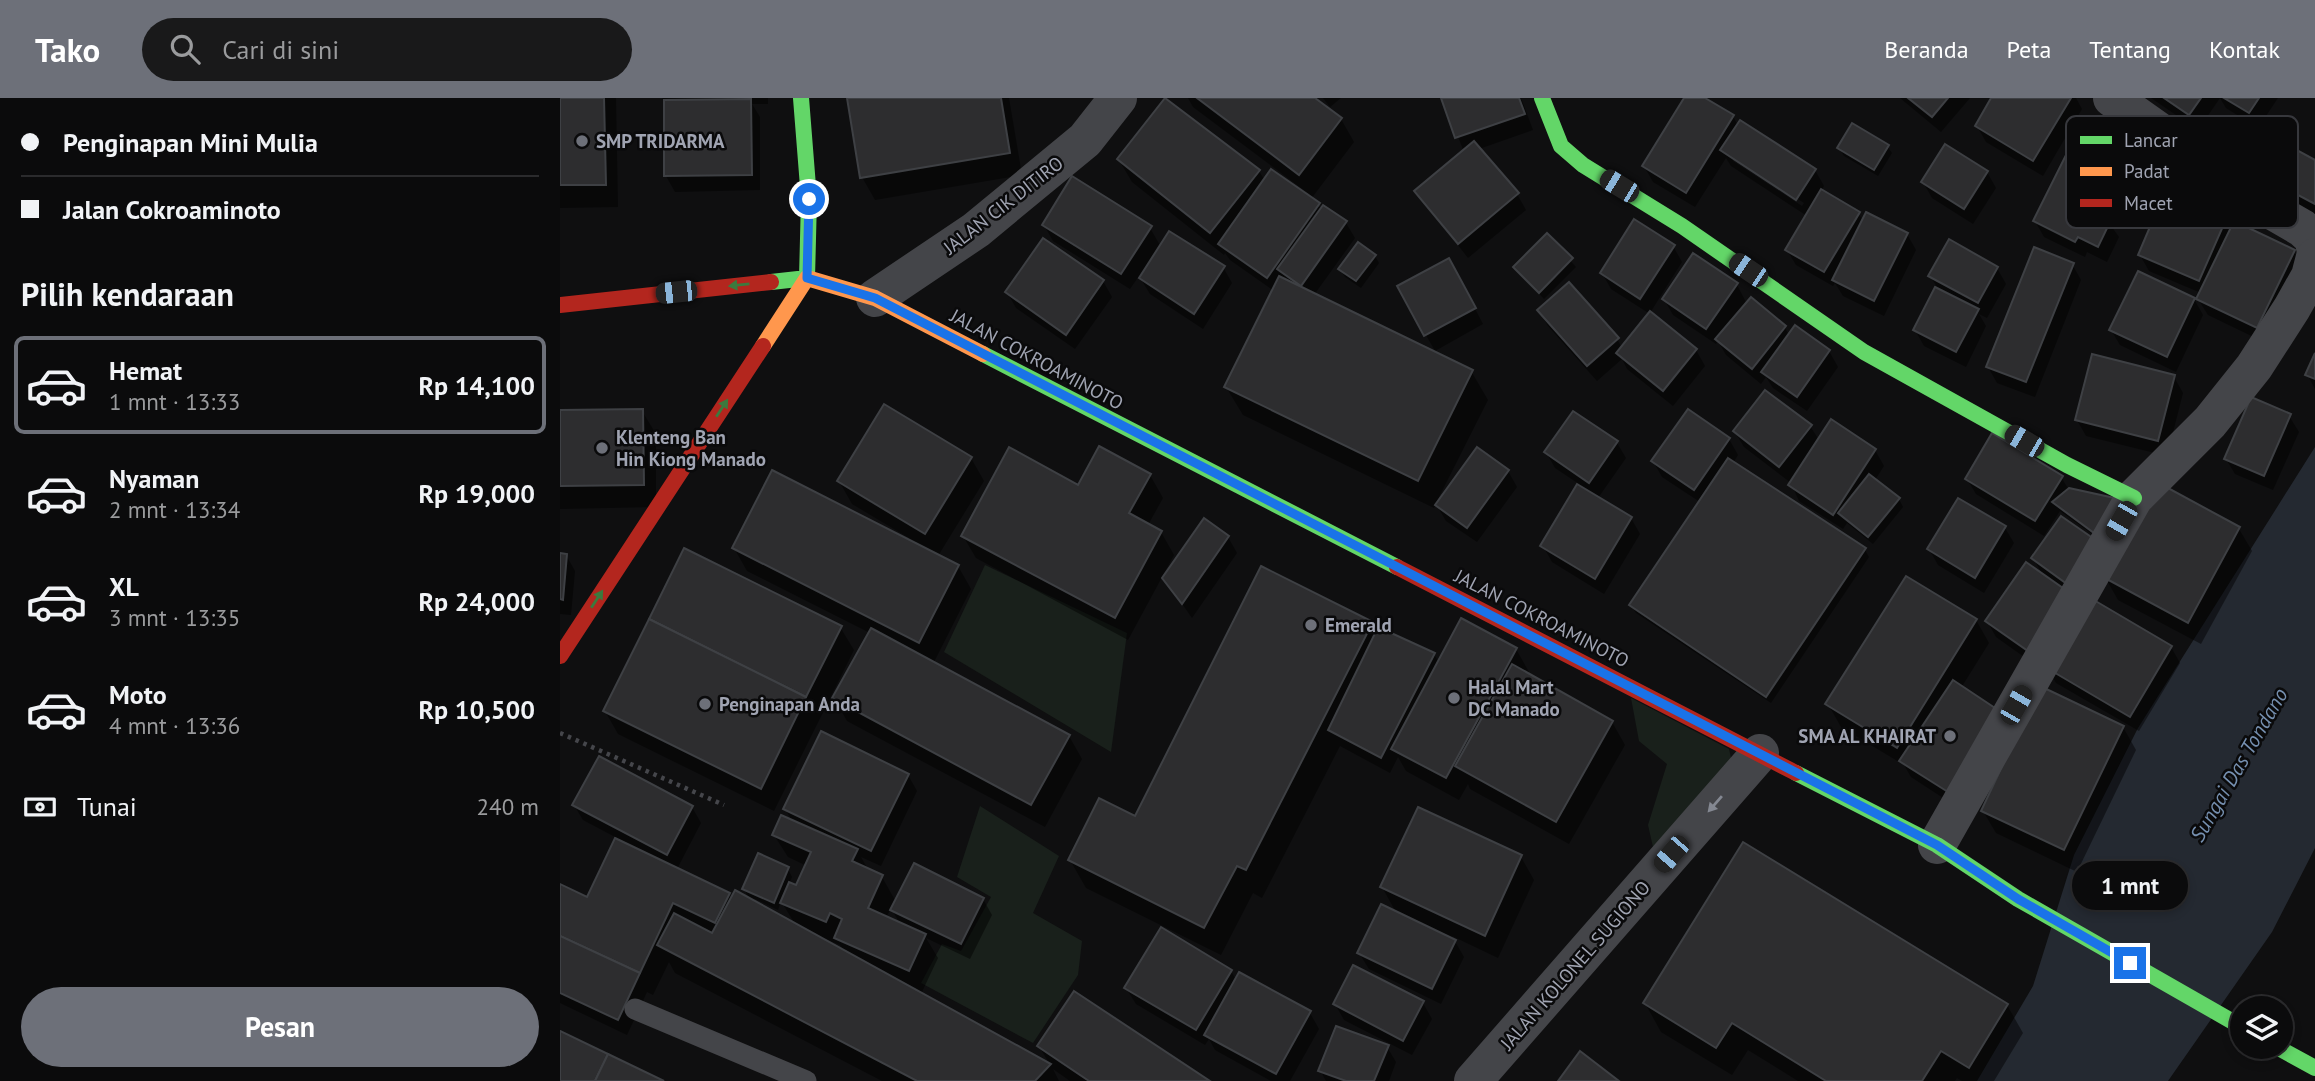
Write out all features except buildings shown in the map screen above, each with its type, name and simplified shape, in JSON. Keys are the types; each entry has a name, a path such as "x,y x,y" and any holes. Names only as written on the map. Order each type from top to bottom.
{"main road":[{"path":"560,656 807,278 809,199 801,98"},
{"path":"1542,98 1562,146 1583,164 1682,226 1864,352 2067,465 2134,498"},
{"path":"560,305 807,278"},
{"name":"JALAN COKROAMINOTO","path":"807,278 875,298 1937,845 2018,899 2230,1020"},
{"path":"2293,1057 2315,1068"}],"street":[{"name":"JALAN CIK DITIRO","path":"875,298 976,230 1085,139 1118,98"},
{"path":"2112,98 2137,116"},
{"path":"1937,845 2134,498 2210,422 2254,367 2314,264 2313,238 2298,226"},
{"name":"JALAN KOLONEL SUGIONO","path":"1473,1081 1760,753"}],"lane":[{"path":"635,1009 806,1081"}],"path":[{"path":"560,733 724,805"}],"shaded area":[{"path":"985,565 1127,633 1111,752 944,652"},
{"path":"1631,698 1729,749 1734,771 1653,847 1648,825 1667,764 1639,741"},
{"path":"980,806 1059,856 1033,913 1082,941 1078,975 1033,1043 921,983 942,944 961,951 991,897 957,877"}],"water":[{"name":"Sungai Das Tondano","path":"2315,447 2315,848 2272,932 2168,1081 1977,1081 2033,986 2074,855 2138,728"}],"traffic: fast":[{"path":"771,282 807,278 809,199 801,98"},
{"path":"1542,98 1561,146 1583,165 1682,226 1864,352 2067,465 2134,498"},
{"path":"983,354 1397,567"},
{"path":"1796,773 1937,845 2018,899 2230,1020"},
{"path":"2293,1056 2315,1068"}],"traffic: slow":[{"path":"763,346 807,278 875,298 983,354"}],"traffic: jam":[{"path":"560,305 771,282"},
{"path":"560,656 763,346"},
{"path":"1397,567 1796,773"}],"place":[{"name":"SMP TRIDARMA","path":"582,141"},
{"name":"Klenteng Ban Hin Kiong Manado","path":"602,448"},
{"name":"Emerald","path":"1311,625"},
{"name":"Halal Mart DC Manado","path":"1454,698"},
{"name":"Penginapan Anda","path":"705,704"},
{"name":"SMA AL KHAIRAT","path":"1950,736"}],"route":[{"path":"809,199 807,278 875,298 1937,845 2018,899 2130,963"}]}
